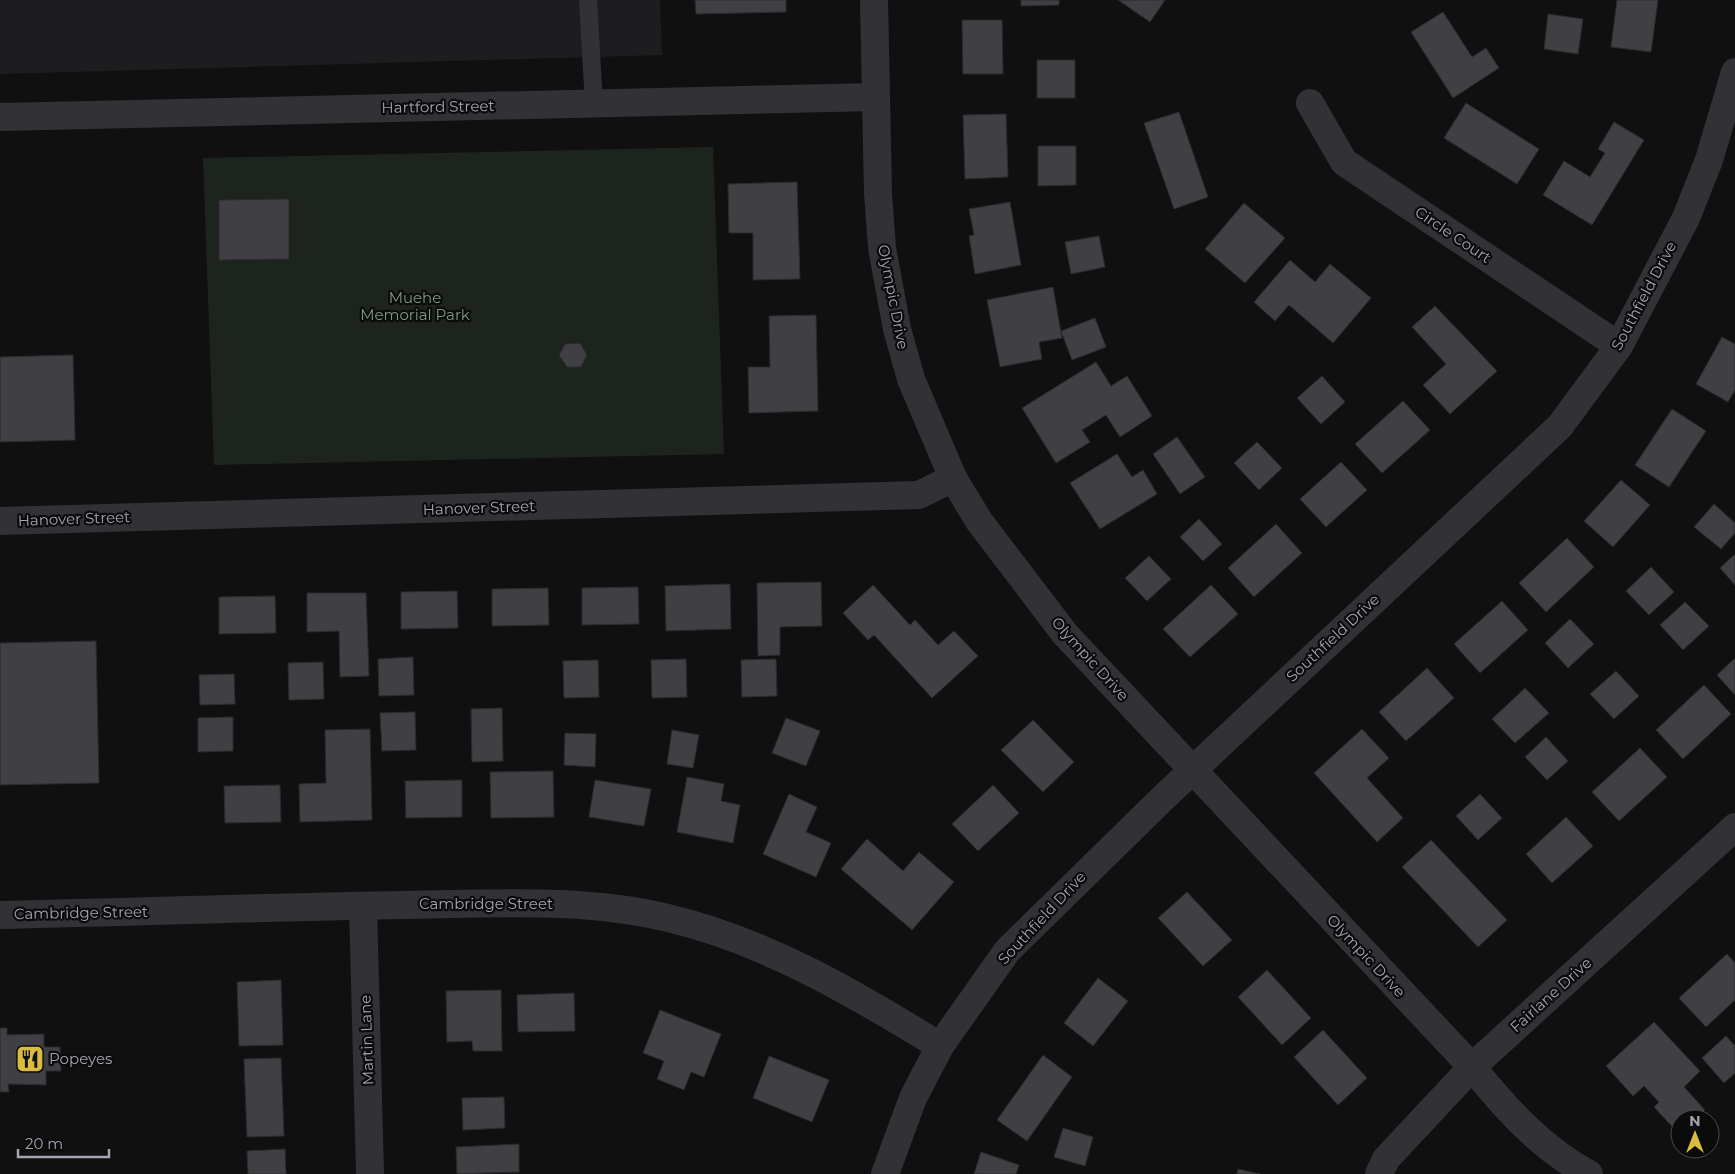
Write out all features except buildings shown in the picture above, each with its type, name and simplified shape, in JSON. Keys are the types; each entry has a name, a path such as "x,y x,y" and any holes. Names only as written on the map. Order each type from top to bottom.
{"street":[{"name":"Olympic Drive","path":"874,0 878,193 882,248 888,287 911,379 954,478 979,521 1065,634 1472,1067 1506,1108 1541,1142 1571,1164 1589,1174"},
{"name":"Southfield Drive","path":"885,1174 913,1098 940,1046 1007,951 1192,770 1560,426 1619,346 1686,218 1709,160 1735,72"},
{"name":"Hartford Street","path":"0,117 876,96"},
{"name":"Circle Court","path":"1310,103 1344,162 1619,346"},
{"name":"Hanover Street","path":"0,521 919,495 954,478"},
{"name":"Fairlane Drive","path":"1379,1174 1386,1159 1472,1067 1735,827"},
{"name":"Cambridge Street","path":"0,915 363,906 568,904 624,909 669,918 760,948 804,969 940,1046"},
{"name":"Martin Lane","path":"363,906 370,1174"}],"lane":[{"path":"588,0 594,104"}],"shaded area":[{"path":"0,0 660,0 662,55 0,74"}],"green space":[{"name":"Muehe Memorial Park","path":"713,147 724,454 214,465 203,158"}],"place":[{"name":"Popeyes","path":"30,1059"}]}
